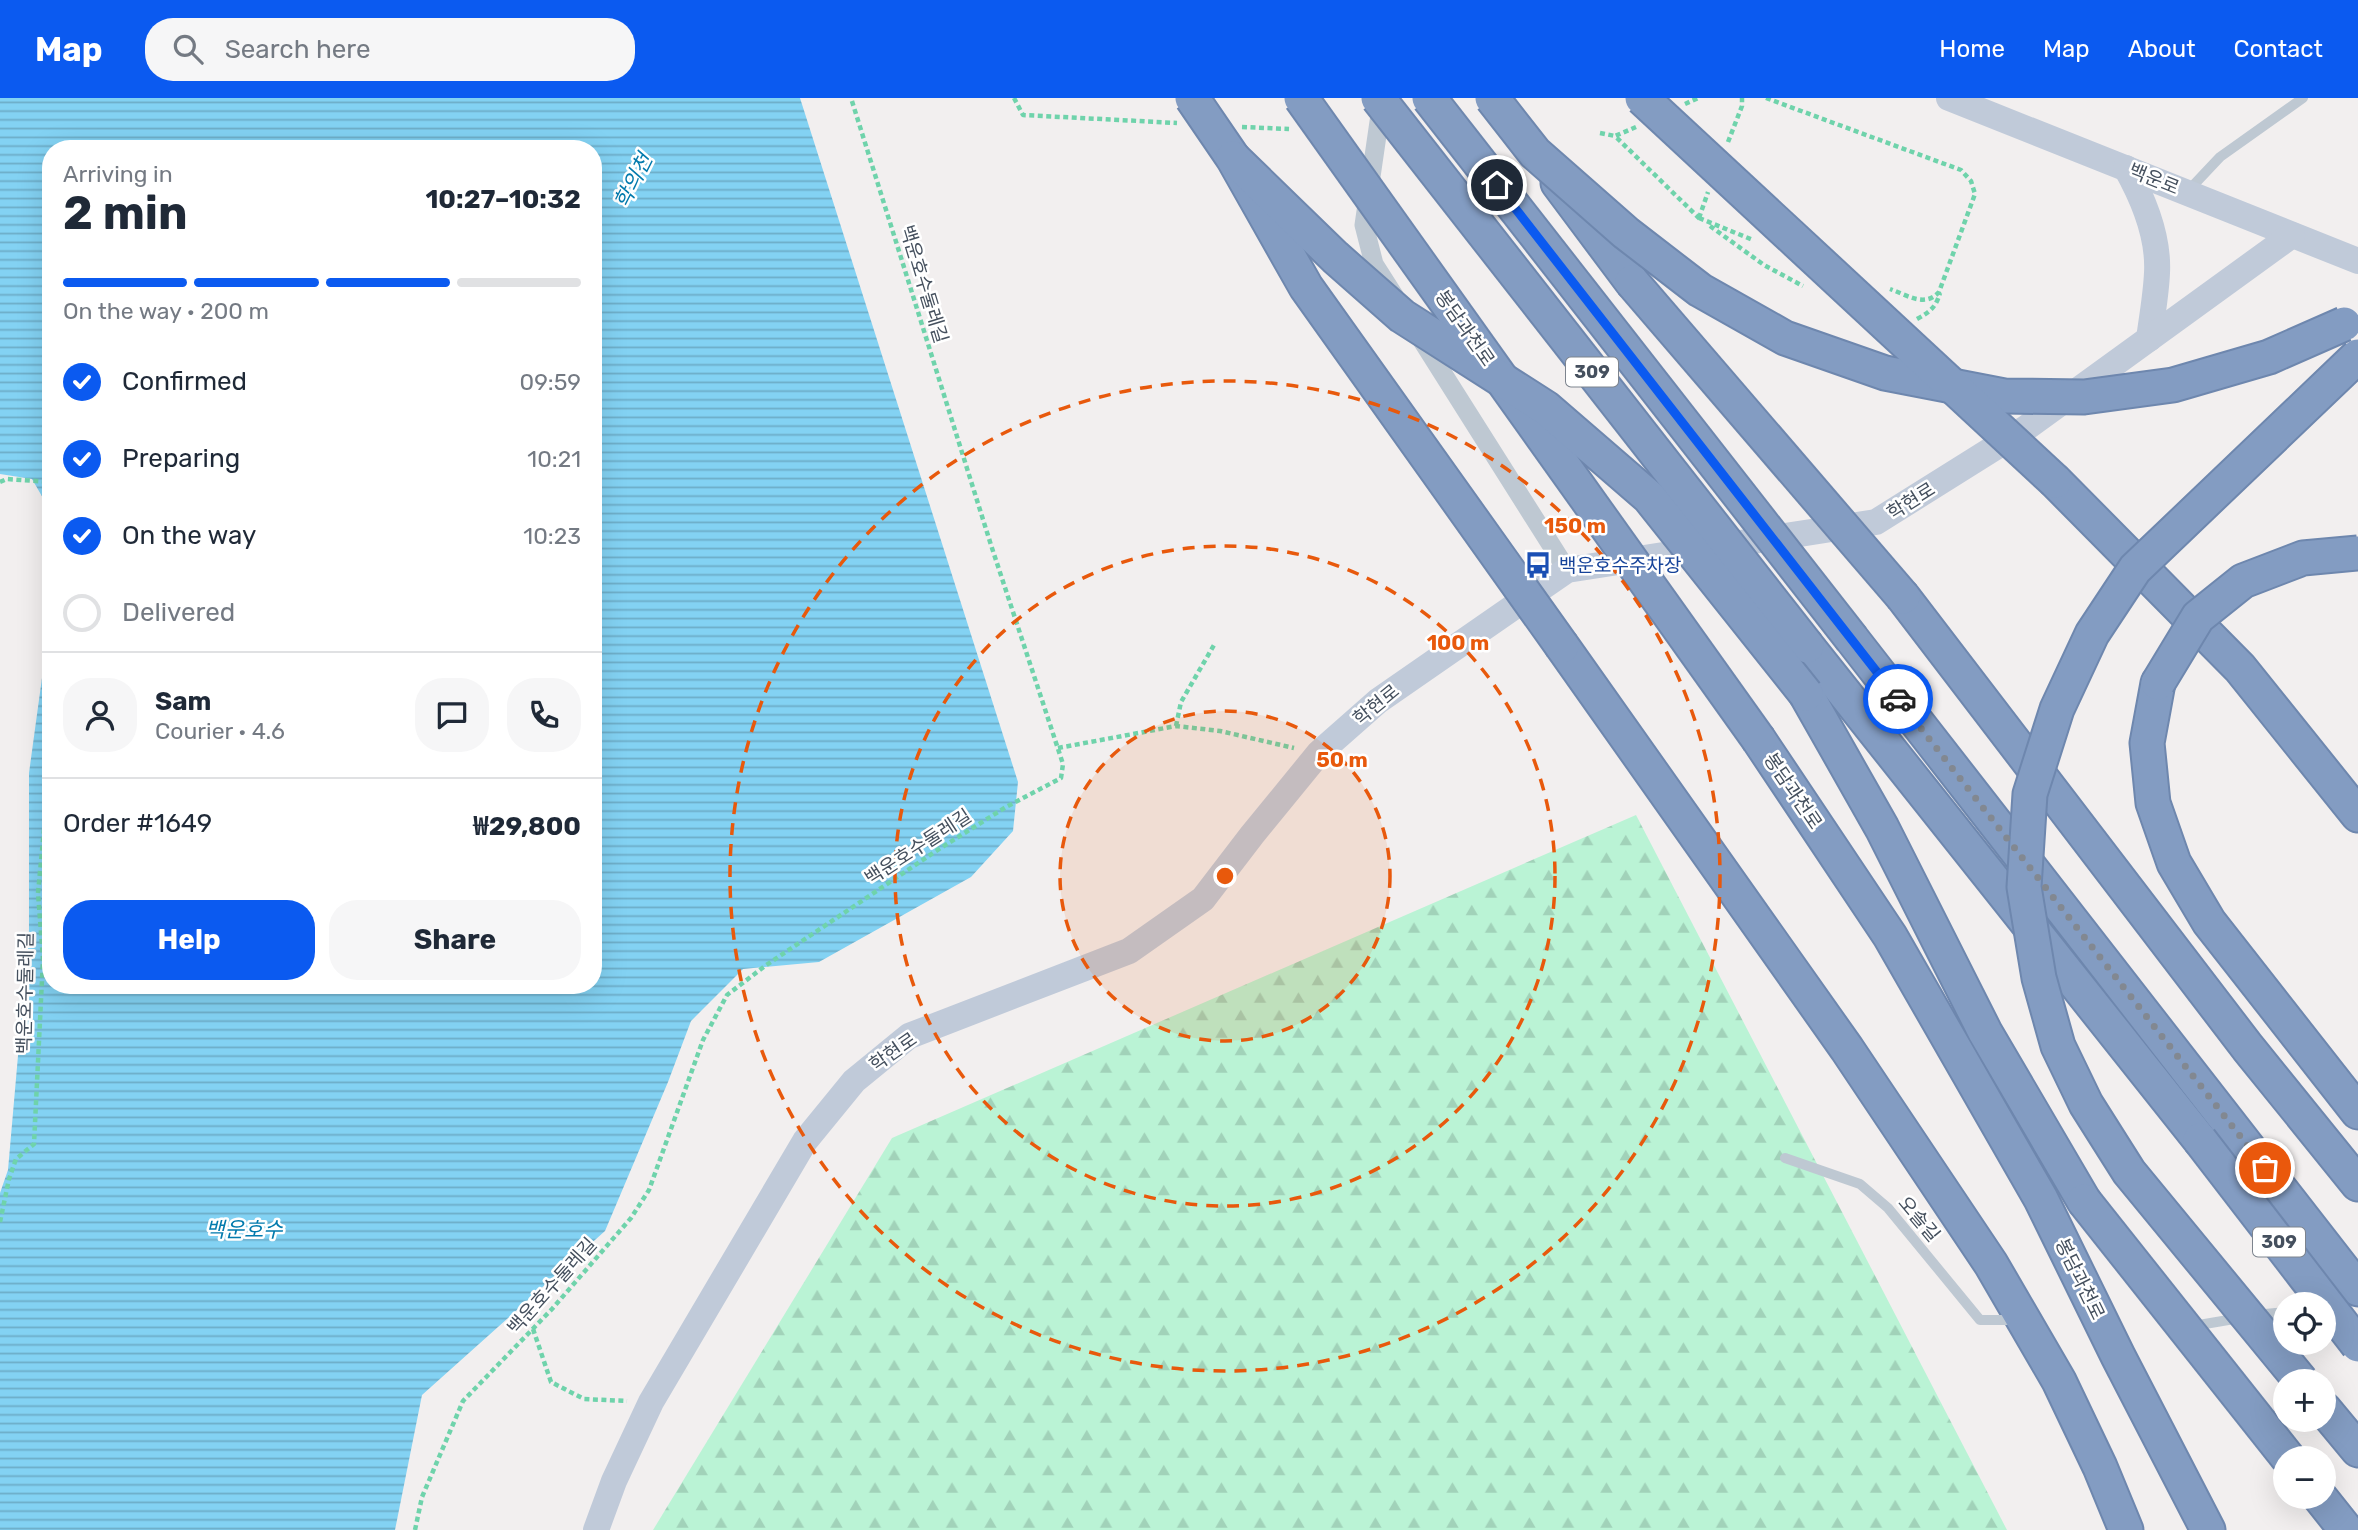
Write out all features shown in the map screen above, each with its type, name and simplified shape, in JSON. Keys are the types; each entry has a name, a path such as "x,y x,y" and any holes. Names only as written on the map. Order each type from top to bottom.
{"highway":[{"name":"309","path":"1380,98 1807,646 2200,1140 2358,1345"},
{"name":"309","path":"1429,98 2218,1108 2352,1301"},
{"path":"1492,98 1632,282 1903,597 2248,1048 2358,1184"},
{"path":"1643,98 2055,481 2240,667 2358,815"},
{"path":"1190,111 1231,142 1335,257 1402,316 1546,408 1649,497 1805,694 1882,828 1985,1032 2084,1201 2278,1446"},
{"name":"봉담과천로","path":"1300,114 1759,740 1890,936 2041,1199 2208,1530"},
{"path":"1231,142 1306,287 1847,1049 1991,1264 2059,1381 2100,1467 2126,1530"},
{"path":"1535,153 1626,233 1700,290 1785,338 1885,373 2004,396 2084,397 2173,385 2269,357 2358,317"},
{"path":"2291,1369 2129,1172 2086,1104 2058,1046 2042,989 2024,887 2030,794 2057,709 2092,634 2135,569 2358,356"},
{"path":"2358,553 2303,558 2243,581 2198,617 2158,683 2147,743 2152,803 2174,863 2209,922 2358,1112"},
{"path":"2336,1423 2358,1450"},
{"path":"2329,1509 2346,1530"}],"street":[{"path":"1380,98 1364,225 1374,264 1567,570"},
{"name":"백운로","path":"1949,98 2358,261"},
{"path":"2126,168 2143,198 2153,232 2158,271 2149,339"},
{"name":"학현로","path":"596,1530 614,1480 651,1402 805,1141 853,1081 909,1036 1129,951 1203,899 1319,753 1378,701 1567,570 1876,522 2026,428 2292,235"}],"lane":[{"path":"2187,192 2220,157 2303,98"},
{"name":"오솔길","path":"1786,1158 1860,1184 1888,1208 1980,1320 2008,1320"},
{"path":"2165,1331 2273,1312"}],"path":[{"name":"백운호수둘레길","path":"415,1530 422,1497 463,1402 618,1234 649,1189 702,1040 727,995 765,966 936,851 1006,807 1061,778 1063,764 987,533 851,98"},
{"path":"1014,98 1023,115 1190,111"},
{"path":"1742,98 1742,106"},
{"path":"1766,98 1961,170 1971,181 1975,194 1946,272"},
{"path":"1231,142 1300,114"},
{"path":"1600,133 1615,136"},
{"path":"0,482 7,479 42,481"},
{"path":"1176,726 1181,702 1214,645"},
{"path":"1058,748 1176,726 1220,732 1319,753"},
{"name":"백운호수둘레길","path":"42,850 38,892 42,946"},
{"name":"백운호수둘레길","path":"0,1222 16,1159 34,1144 42,980"},
{"path":"533,1329 551,1382 583,1399 651,1402"}],"green space":[{"path":"1636,815 2007,1530 653,1530 892,1138"}],"water":[{"name":"백운호수","path":"0,98 800,98 1018,782 1013,831 971,877 819,962 743,969 691,1021 605,1231 422,1395 395,1530 0,1530 0,1193 8,1170 29,930 29,773 42,678 42,994 602,994 602,140 42,140 42,496 32,479 0,474"}],"way so far":[{"path":"1898,699 2265,1168"}],"place":[{"name":"백운호수주차장","path":"1538,565"}],"route":[{"path":"1497,185 1898,699"}],"water label":[{"name":"학의천","path":"633,181"}]}
